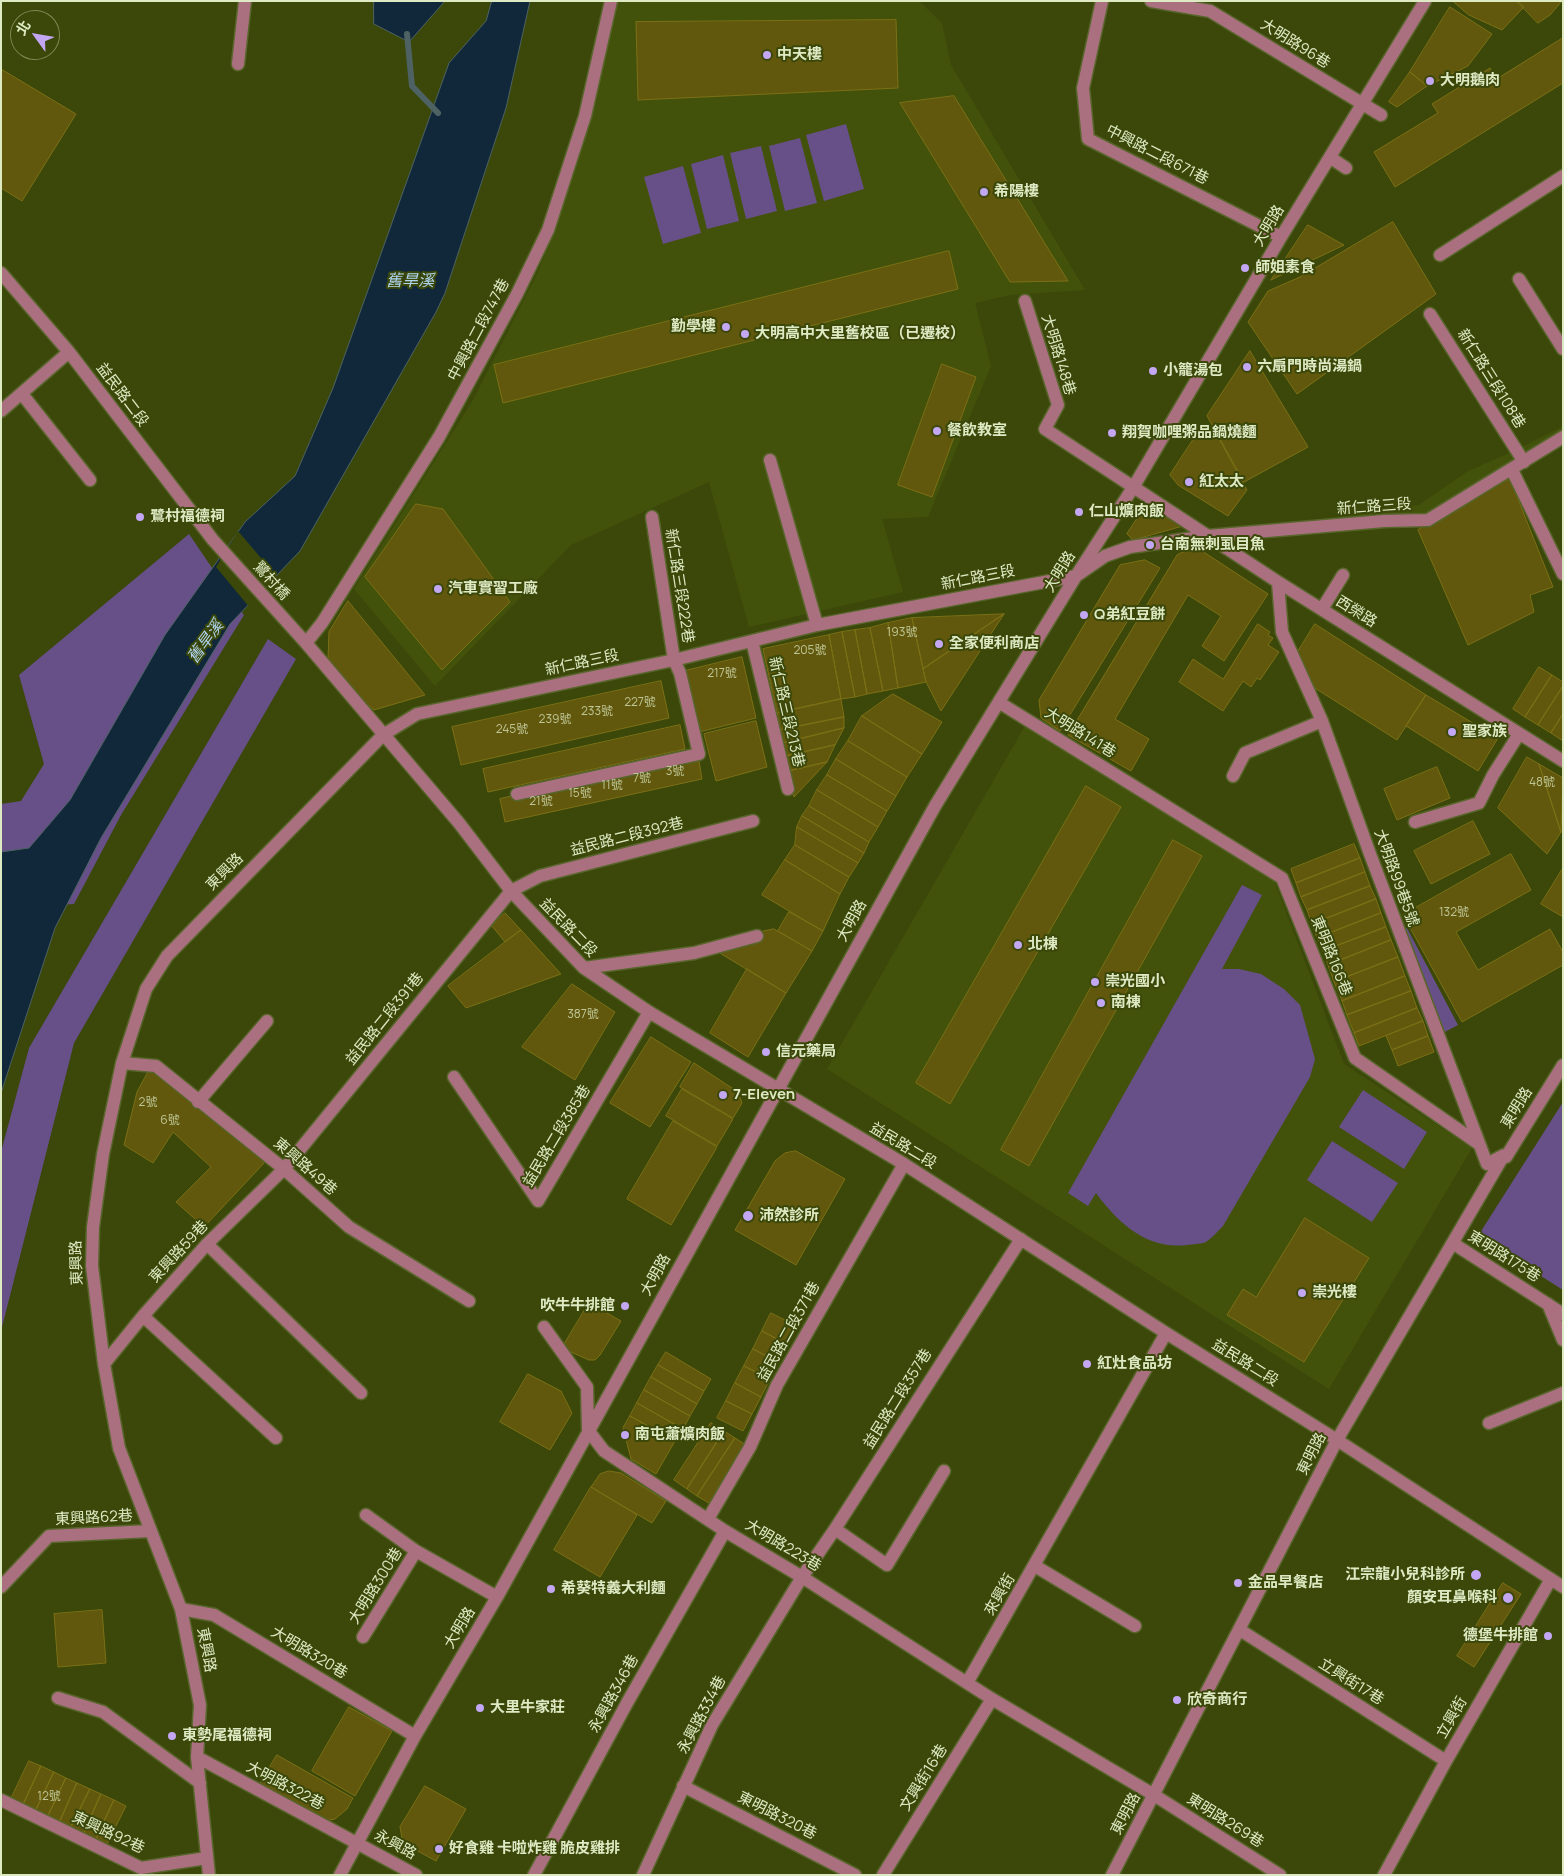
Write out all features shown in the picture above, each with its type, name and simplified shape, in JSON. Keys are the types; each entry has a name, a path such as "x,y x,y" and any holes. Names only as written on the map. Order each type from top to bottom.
{"street":[{"path":"238,64 245,1"},
{"name":"中興路二段747巷","path":"306,643 322,624 413,486 480,364 548,230 588,117 611,1"},
{"name":"中興路二段671巷","path":"1102,1 1083,88 1088,139 1281,237"},
{"name":"大明路96巷","path":"1151,1 1211,6 1381,115"},
{"name":"大明路","path":"340,1875 415,1736 497,1597 930,814 1000,703 1076,576 1134,486 1281,237 1426,1"},
{"path":"1331,158 1346,168"},
{"path":"1440,255 1563,176"},
{"name":"益民路二段","path":"1,273 69,352 213,540"},
{"path":"1519,279 1563,349"},
{"name":"大明路148巷","path":"1025,301 1058,405 1045,429 1134,486"},
{"name":"新仁路三段108巷","path":"1430,314 1524,462"},
{"path":"1,411 69,352"},
{"path":"22,394 90,480"},
{"name":"新仁路三段","path":"383,735 418,714 674,660 817,625 1076,576 1105,556 1130,547 1208,536 1384,521 1428,520 1563,437"},
{"path":"770,460 817,625"},
{"path":"1512,470 1563,574"},
{"name":"西榮路","path":"1134,486 1278,582 1563,761"},
{"name":"新仁路三段222巷","path":"518,794 699,754 680,673 674,660 652,517"},
{"name":"鷺村橋","path":"213,540 306,643"},
{"path":"1322,609 1342,575"},
{"name":"大明路99巷5號","path":"1278,582 1282,632 1322,721 1487,1164 1504,1155"},
{"name":"新仁路三段213巷","path":"752,641 788,790"},
{"name":"益民路二段","path":"306,643 459,823 511,891 584,968 649,1012 904,1164 1166,1333 1337,1440 1563,1587"},
{"name":"大明路141巷","path":"1000,703 1143,791"},
{"path":"1233,776 1246,753 1322,721"},
{"path":"1415,822 1479,803 1493,775 1519,734"},
{"name":"東興路","path":"209,1875 197,1757 200,1705 181,1609 119,1448 104,1364 92,1266 93,1227 105,1145 122,1063 146,989 167,956 383,735"},
{"name":"東明路166巷","path":"1143,791 1282,878 1355,1058 1479,1144"},
{"name":"益民路二段392巷","path":"511,891 540,876 753,821"},
{"name":"益民路二段391巷","path":"284,1169 511,891"},
{"path":"584,968 694,953 757,936"},
{"name":"益民路二段385巷","path":"454,1077 538,1201 649,1012"},
{"path":"198,1102 267,1021"},
{"name":"東興路49巷","path":"122,1063 156,1066 198,1102 284,1169 349,1227 469,1301"},
{"name":"東明路","path":"1112,1875 1337,1440 1454,1244 1504,1155 1506,1157 1563,1065"},
{"name":"益民路二段371巷","path":"708,1519 750,1447 777,1386 904,1164"},
{"name":"東興路59巷","path":"104,1364 143,1316 207,1244 284,1169"},
{"name":"益民路二段357巷","path":"802,1577 835,1529 1021,1238"},
{"path":"207,1244 361,1394"},
{"name":"東明路175巷","path":"1454,1244 1563,1314"},
{"path":"1548,1304 1563,1340"},
{"path":"143,1316 276,1438"},
{"path":"544,1327 587,1387 588,1430"},
{"name":"來興街","path":"967,1683 1166,1333"},
{"path":"1489,1423 1563,1393"},
{"name":"大明路223巷","path":"588,1430 604,1451 725,1531 802,1577 967,1683"},
{"path":"835,1529 887,1564 944,1471"},
{"name":"大明路300巷","path":"366,1515 416,1551 497,1597"},
{"name":"東興路62巷","path":"1,1587 49,1536 150,1531"},
{"name":"永興路346巷","path":"534,1875 627,1703 725,1531"},
{"name":"大明路300巷","path":"362,1637 416,1551"},
{"path":"1035,1566 1135,1626"},
{"name":"永興路334巷","path":"643,1875 712,1725 802,1577"},
{"name":"立興街","path":"1384,1875 1446,1761 1551,1579"},
{"name":"大明路320巷","path":"181,1609 214,1615 415,1736"},
{"name":"立興街17巷","path":"1240,1630 1446,1761"},
{"path":"967,1683 1154,1795"},
{"path":"58,1698 103,1712 200,1783"},
{"name":"文興街16巷","path":"883,1875 992,1699"},
{"name":"大明路322巷","path":"197,1757 358,1844"},
{"name":"東明路320巷","path":"683,1786 856,1875"},
{"name":"東明路269巷","path":"1154,1795 1280,1875"},
{"name":"東興路92巷","path":"1,1800 142,1868 207,1858"},
{"name":"永興路","path":"358,1844 416,1875"}],"shaded area":[{"name":"大明高中大里舊校區（已遷校）","path":"617,1 919,1 942,23 951,65 1085,290 1010,295 975,303 991,366 928,517 882,519 903,592 749,627 709,482 571,545 435,686 354,589 473,400 537,274 553,234 591,117"},
{"path":"846,124 864,189 824,201 806,135"},
{"path":"800,138 817,203 785,211 769,146"},
{"path":"761,146 777,211 746,219 730,153"},
{"path":"723,155 739,221 707,229 691,164"},
{"path":"683,166 701,233 663,244 644,177"},
{"path":"1563,426 1563,442 1413,524 1376,530 1242,537 1295,523 1419,505 1468,471 1512,452"},
{"path":"189,534 244,615 121,815 74,904 1,908 1,804 21,801 44,764 19,675"},
{"path":"268,639 296,659 74,1043 1,1331 1,1152 29,1048"},
{"name":"崇光國小","path":"1025,726 1273,878 1344,1064 1472,1148 1329,1389 827,1069"},
{"path":"1242,885 1262,895 1222,969 1239,969 1261,974 1284,989 1300,1005 1315,1059 1310,1077 1223,1226 1204,1243 1173,1245 1159,1243 1146,1239 1124,1224 1096,1193 1088,1206 1068,1193"},
{"path":"1407,928 1458,1025 1443,1033 1405,929"},
{"path":"1363,1090 1427,1132 1404,1169 1339,1127"},
{"path":"1563,1102 1563,1290 1478,1236"},
{"path":"1332,1141 1398,1183 1372,1222 1307,1180"}],"water":[{"path":"374,1 445,1 409,42 374,24"},
{"name":"舊旱溪","path":"492,1 530,1 506,108 445,293 300,551 230,624 101,838 55,928 1,1093 1,852 29,848 70,800 165,635 245,522 295,476 333,388 449,63 486,21"}],"pier":[{"path":"238,531 278,578 250,608 216,567"}],"building":[{"path":"1453,1 1517,1 1524,7 1502,30 1469,15"},
{"path":"1517,1 1562,1 1550,15 1538,23"},
{"path":"1450,7 1492,34 1468,66 1427,86 1410,72"},
{"name":"中天樓","path":"896,20 898,88 638,100 636,22"},
{"path":"1563,38 1563,83 1395,187 1374,152 1438,113 1432,104 1490,68 1496,79"},
{"path":"1,69 76,114 22,201 1,188"},
{"path":"1410,72 1427,86 1397,107 1389,102"},
{"name":"希陽樓","path":"954,96 1068,281 1010,282 900,103"},
{"path":"1393,222 1436,294 1297,394 1248,322 1268,291 1300,277"},
{"path":"1308,225 1344,245 1271,280"},
{"name":"勤學樓","path":"949,251 958,289 503,403 494,365"},
{"path":"1250,351 1308,447 1244,482 1207,416"},
{"name":"餐飲教室","path":"942,364 976,377 932,497 898,485"},
{"path":"1203,425 1216,433 1247,490 1228,516 1178,485 1170,475"},
{"path":"1510,479 1553,587 1530,595 1534,612 1468,645 1418,530"},
{"name":"汽車實習工廠","path":"416,504 443,509 510,602 442,670 365,577"},
{"path":"1147,504 1183,526 1133,540 1127,534"},
{"path":"1192,548 1199,549 1268,594 1224,661 1202,646 1221,616 1188,595 1115,719 1149,739 1131,771 1068,735 1177,555"},
{"path":"1145,560 1160,568 1060,731 1041,718 1039,700 1120,565"},
{"path":"348,601 425,695 374,710 354,693 328,658 329,632"},
{"name":"全家便利商店","path":"1004,614 923,669 912,618"},
{"path":"1004,614 941,711 926,682 923,669"},
{"path":"912,618 926,682 898,688 888,623"},
{"path":"888,623 898,688 883,691 870,628"},
{"path":"1258,624 1270,632 1268,635 1273,638 1268,645 1279,652 1260,680 1257,678 1251,687 1243,681 1223,711 1179,682 1193,659 1223,679"},
{"path":"1315,624 1426,695 1397,740 1310,685 1297,653"},
{"path":"870,628 883,691 867,694 855,630"},
{"path":"855,630 867,694 855,697 842,632"},
{"path":"842,632 855,697 841,699 829,635"},
{"path":"829,635 841,699 777,713 763,649"},
{"path":"742,657 756,718 699,732 685,671"},
{"path":"1539,667 1552,675 1525,717 1513,709"},
{"path":"1552,675 1563,682 1563,686 1538,725 1525,717"},
{"path":"661,681 669,718 461,765 452,727"},
{"path":"1563,686 1563,714 1551,733 1538,725"},
{"path":"893,694 942,722 922,754 862,716"},
{"name":"聖家族","path":"1426,695 1498,738 1478,771 1406,726"},
{"path":"841,699 844,717 780,730 777,713"},
{"path":"1563,714 1563,741 1551,733"},
{"path":"862,716 922,754 907,777 848,741"},
{"path":"844,717 844,728 783,743 780,730"},
{"path":"756,721 767,767 716,781 704,734"},
{"path":"680,725 685,749 488,792 483,769"},
{"path":"844,728 835,745 786,756 783,743"},
{"path":"848,741 907,777 896,796 836,759"},
{"path":"835,745 827,762 789,771 786,756"},
{"path":"698,755 702,779 505,822 500,799"},
{"name":"聖家族","path":"1527,757 1539,764 1561,832 1547,854 1498,808"},
{"path":"836,759 896,796 887,811 827,775"},
{"path":"827,762 794,797 789,771"},
{"path":"1539,764 1563,778 1561,832"},
{"path":"1437,767 1450,798 1397,820 1384,789"},
{"path":"827,775 887,811 878,827 817,790"},
{"name":"北棟","path":"1086,786 1121,807 950,1104 916,1083"},
{"path":"817,790 878,827 869,842 809,806"},
{"path":"809,806 869,842 864,853 802,816"},
{"path":"802,816 864,853 858,863 797,827"},
{"path":"1473,821 1490,854 1431,884 1414,851"},
{"path":"797,827 858,863 849,877 795,845"},
{"name":"南棟","path":"1173,840 1202,856 1029,1166 1001,1150"},
{"path":"1354,844 1360,858 1296,883 1291,869"},
{"path":"795,845 849,877 840,894 785,860"},
{"path":"1511,854 1531,890 1456,932 1478,970 1550,929 1563,952 1563,965 1462,1022 1403,915"},
{"path":"1360,858 1365,872 1301,897 1296,883"},
{"path":"785,860 840,894 823,931 762,895"},
{"path":"1563,868 1563,917 1541,904"},
{"path":"1365,872 1370,886 1307,910 1301,897"},
{"path":"1370,886 1376,899 1312,924 1307,910"},
{"path":"1376,899 1381,913 1317,938 1312,924"},
{"path":"789,912 823,931 812,951 778,931"},
{"path":"505,913 521,930 505,942 492,926"},
{"path":"1381,913 1386,927 1323,951 1317,938"},
{"path":"1386,927 1391,940 1328,965 1323,951"},
{"path":"774,929 812,951 786,993 718,952 724,940"},
{"path":"521,930 561,974 466,1008 448,986"},
{"path":"1391,940 1398,957 1334,982 1328,965"},
{"path":"1398,957 1405,976 1342,1001 1334,982"},
{"path":"747,969 786,993 748,1057 710,1033"},
{"path":"1405,976 1411,991 1347,1015 1342,1001"},
{"path":"572,984 615,1012 575,1080 522,1047"},
{"path":"1411,991 1417,1008 1354,1033 1347,1015"},
{"path":"1417,1008 1423,1021 1359,1046 1354,1033"},
{"path":"1423,1021 1428,1036 1392,1050 1386,1036"},
{"path":"1428,1036 1434,1052 1398,1066 1392,1050"},
{"path":"651,1037 691,1062 650,1127 610,1103"},
{"path":"694,1063 738,1092 742,1103 733,1118 680,1087"},
{"path":"150,1069 265,1162 204,1227 176,1202 211,1167 173,1132 153,1163 124,1145 137,1092"},
{"path":"682,1089 733,1119 717,1146 666,1116"},
{"path":"673,1121 717,1147 671,1225 627,1199"},
{"path":"796,1151 845,1179 796,1265 735,1230 775,1161 785,1153"},
{"name":"崇光樓","path":"1305,1218 1369,1258 1304,1362 1227,1315 1243,1289 1256,1297"},
{"path":"589,1303 621,1321 595,1360 589,1360 562,1348"},
{"path":"771,1313 797,1326 788,1345 762,1331"},
{"path":"762,1331 788,1345 778,1362 753,1349"},
{"path":"753,1349 778,1362 770,1379 744,1366"},
{"path":"666,1352 711,1379 704,1391 658,1365"},
{"path":"658,1365 704,1391 697,1404 651,1377"},
{"path":"744,1366 770,1379 761,1397 735,1383"},
{"path":"528,1374 561,1391 572,1413 550,1450 500,1422"},
{"path":"651,1377 697,1404 690,1416 644,1390"},
{"path":"735,1383 761,1397 752,1414 726,1401"},
{"path":"644,1390 690,1416 683,1429 637,1403"},
{"path":"726,1401 752,1414 743,1431 717,1418"},
{"path":"637,1403 683,1429 675,1441 630,1416"},
{"path":"630,1416 675,1441 656,1474 631,1459 623,1428"},
{"path":"711,1423 724,1431 687,1489 674,1480"},
{"path":"724,1431 735,1438 697,1496 687,1489"},
{"path":"735,1438 746,1445 709,1503 697,1496"},
{"path":"609,1471 621,1473 666,1501 652,1523 591,1487 600,1474"},
{"path":"591,1487 637,1515 600,1577 554,1550"},
{"path":"1503,1583 1521,1594 1474,1667 1457,1656"},
{"path":"102,1610 106,1663 58,1667 54,1614"},
{"path":"349,1707 392,1731 355,1796 312,1771"},
{"path":"277,1755 353,1798 347,1809 335,1819 325,1821 260,1784"},
{"path":"29,1761 41,1766 23,1805 11,1799"},
{"path":"41,1766 54,1772 36,1810 23,1805"},
{"path":"54,1772 66,1778 48,1816 36,1810"},
{"path":"66,1778 77,1783 60,1821 48,1816"},
{"path":"77,1783 90,1789 71,1827 60,1821"},
{"path":"425,1786 466,1809 436,1861 403,1843 400,1827"},
{"path":"90,1789 101,1794 84,1833 71,1827"},
{"path":"101,1794 114,1800 96,1839 84,1833"},
{"path":"114,1800 126,1806 107,1844 96,1839"}],"waterway":[{"path":"407,34 412,86 438,113"}],"place":[{"name":"中天樓","path":"767,55"},
{"name":"大明鵝肉","path":"1430,81"},
{"name":"希陽樓","path":"984,192"},
{"name":"師姐素食","path":"1245,268"},
{"name":"勤學樓","path":"726,327"},
{"name":"大明高中大里舊校區（已遷校）","path":"745,334"},
{"name":"六扇門時尚湯鍋","path":"1247,367"},
{"name":"小籠湯包","path":"1153,371"},
{"name":"餐飲教室","path":"937,431"},
{"name":"翔賀咖哩粥品鍋燒麵","path":"1112,433"},
{"name":"紅太太","path":"1189,482"},
{"name":"仁山爌肉飯","path":"1079,512"},
{"name":"鷺村福德祠","path":"140,517"},
{"name":"台南無刺虱目魚","path":"1150,545"},
{"name":"汽車實習工廠","path":"438,589"},
{"name":"Q弟紅豆餅","path":"1084,615"},
{"name":"全家便利商店","path":"939,644"},
{"name":"聖家族","path":"1452,732"},
{"name":"北棟","path":"1018,945"},
{"name":"崇光國小","path":"1095,982"},
{"name":"南棟","path":"1101,1003"},
{"name":"信元藥局","path":"766,1052"},
{"name":"7-Eleven","path":"723,1095"},
{"name":"沛然診所","path":"748,1216"},
{"name":"崇光樓","path":"1302,1293"},
{"name":"吹牛牛排館","path":"625,1306"},
{"name":"紅灶食品坊","path":"1087,1364"},
{"name":"南屯蕭爌肉飯","path":"625,1435"},
{"name":"江宗龍小兒科診所","path":"1476,1575"},
{"name":"金品早餐店","path":"1238,1583"},
{"name":"希葵特義大利麵","path":"551,1589"},
{"name":"顏安耳鼻喉科","path":"1508,1598"},
{"name":"德堡牛排館","path":"1548,1636"},
{"name":"欣奇商行","path":"1177,1700"},
{"name":"大里牛家莊","path":"480,1708"},
{"name":"東勢尾福德祠","path":"172,1736"},
{"name":"好食雞 卡啦炸雞 脆皮雞排","path":"439,1849"}]}
